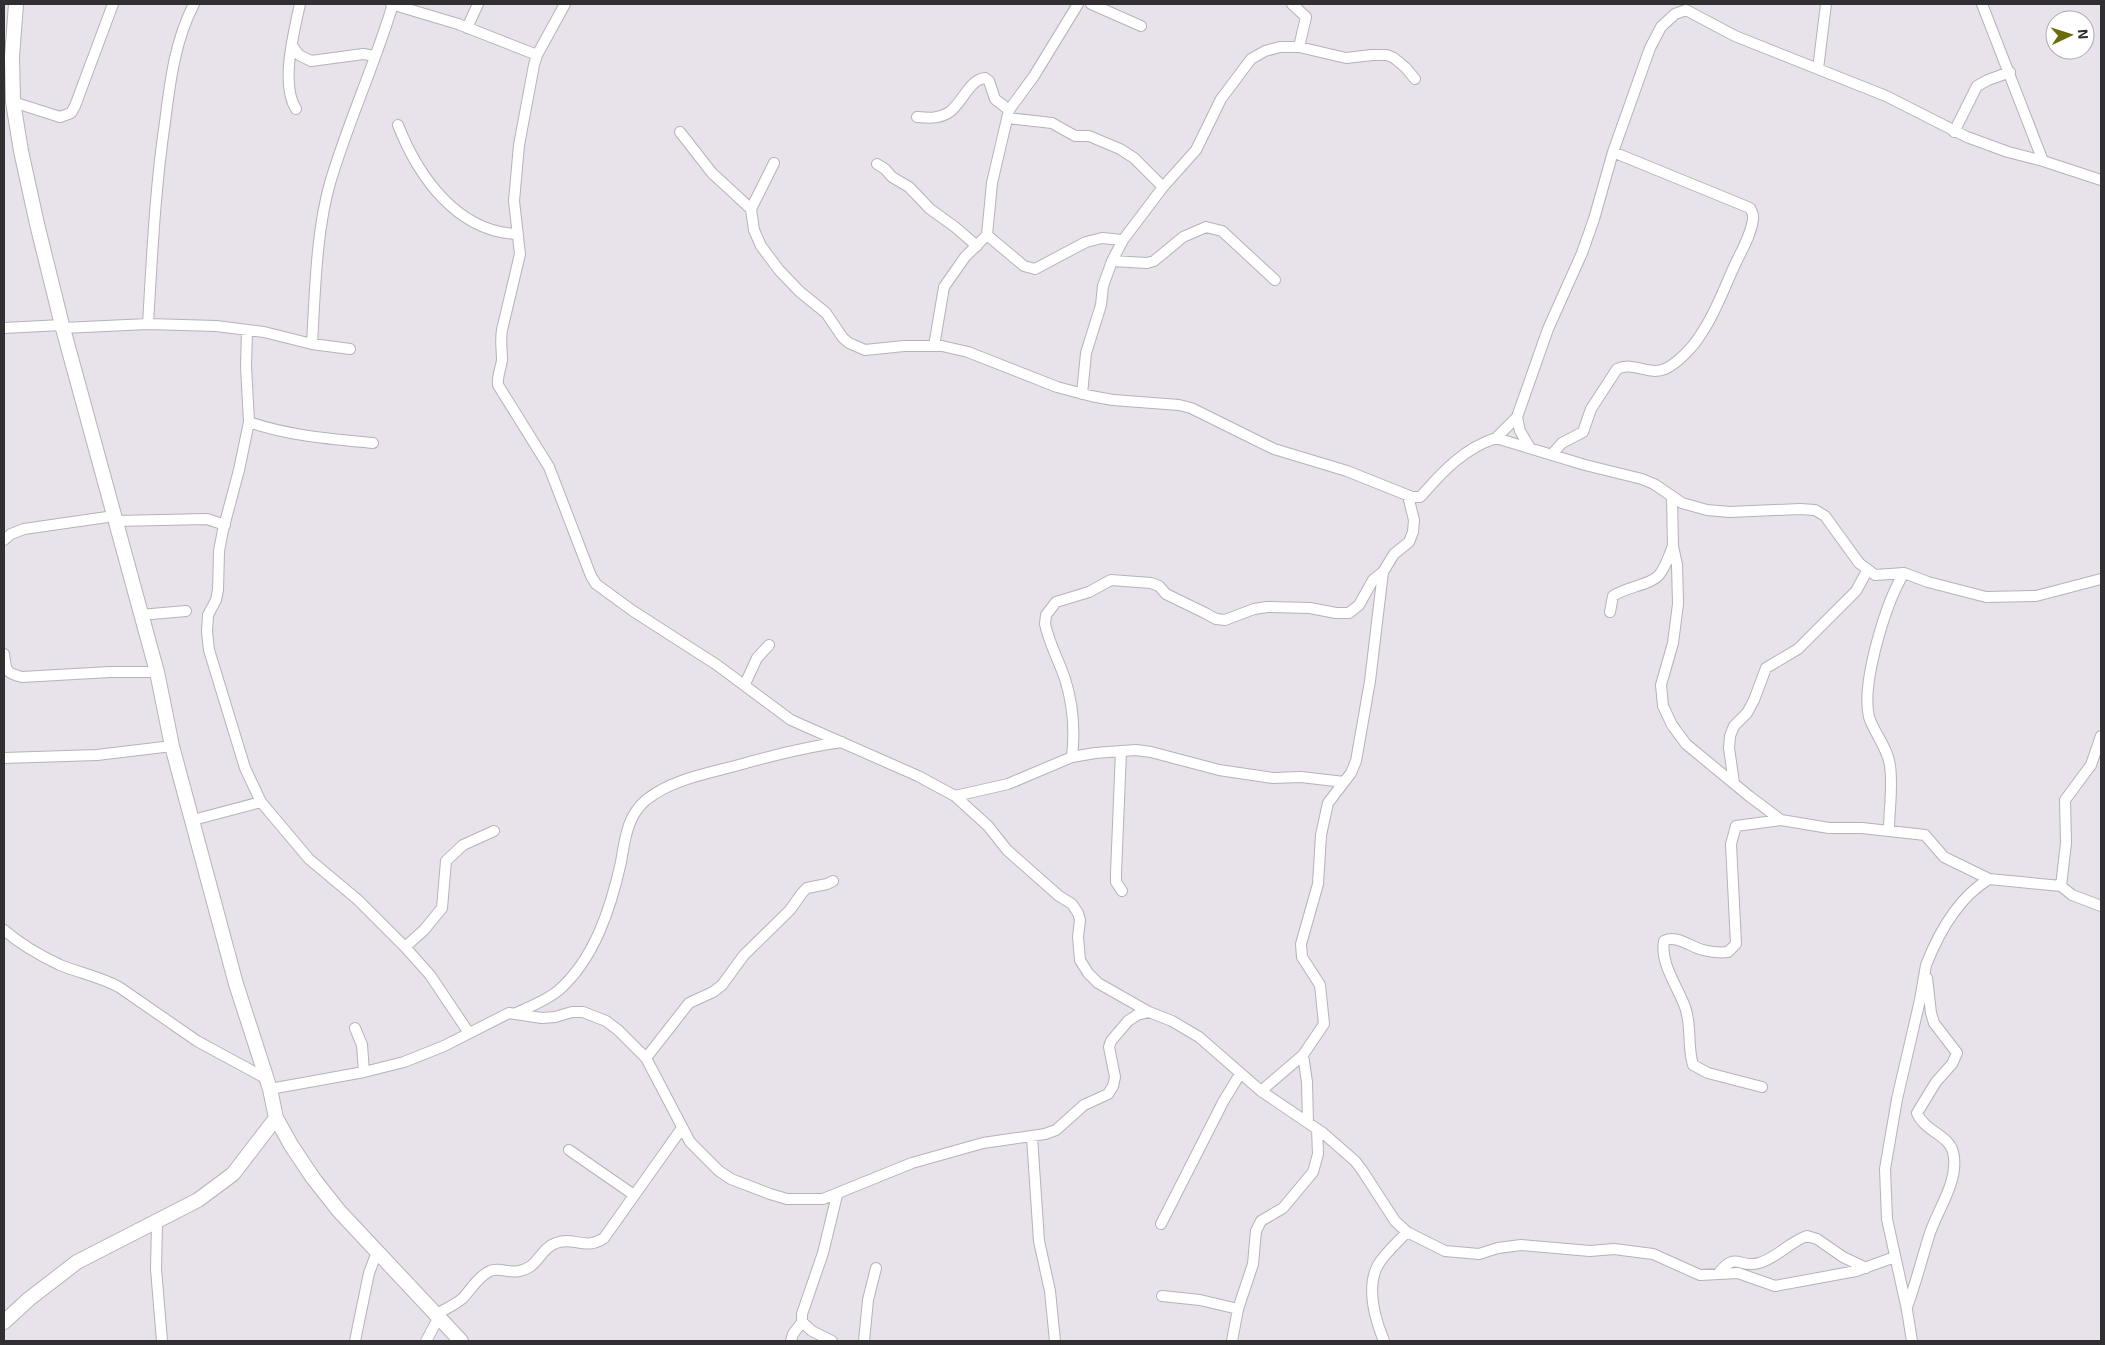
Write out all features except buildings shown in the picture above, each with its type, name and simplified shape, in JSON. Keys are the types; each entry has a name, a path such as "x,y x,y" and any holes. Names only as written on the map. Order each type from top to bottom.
{"street":[{"path":"16,4 12,57 13,102 35,215 62,327 157,672 172,746 236,984 268,1084 276,1118 313,1178 339,1211 461,1341"},
{"path":"13,102 60,117 71,113 113,4"},
{"path":"148,324 155,202 170,83 180,40 194,4"},
{"path":"296,109 290,92 293,47 300,4"},
{"path":"312,344 316,276 330,184 386,30 392,4 468,28 537,55"},
{"path":"468,28 478,4"},
{"path":"565,4 537,55 526,108 517,161 514,201 520,254 502,330 500,342 502,361 498,385 545,460 591,576 596,584 633,611 745,684 790,720 918,776 955,796 988,826 1007,850 1059,896 1072,904 1078,912 1080,920 1078,937 1080,960 1088,974 1098,983 1149,1012 1172,1021 1199,1037 1261,1091 1317,1129 1354,1161 1395,1221 1407,1232 1445,1251 1454,1253 1479,1254 1498,1248 1521,1246 1590,1251 1614,1248 1653,1254 1700,1275 1738,1273 1775,1286 1866,1268 1895,1256"},
{"path":"934,346 944,288 956,267 987,235 992,182 1008,114 1034,76 1078,4"},
{"path":"1091,4 1141,26"},
{"path":"1292,4 1306,17"},
{"path":"1299,47 1306,17 1304,4"},
{"path":"1818,69 1826,4"},
{"path":"1982,4 2043,161"},
{"path":"774,163 751,209 754,230 762,246 779,270 799,292 826,313 849,344 865,350 904,346 934,346 968,352 1057,387 1082,394 1113,400 1179,404 1281,451 1347,471 1408,496 1420,496 1453,461 1481,443 1496,438 1517,416 1548,329 1582,253 1650,48 1661,27 1686,7 1734,36 1886,96 1954,132 2008,152 2101,180"},
{"path":"293,47 299,55 311,61 363,54 375,56"},
{"path":"1082,394 1086,353 1101,305 1103,286 1112,261 1123,240 1163,187 1196,150 1221,99 1252,59 1265,51 1280,47 1299,47 1346,58 1387,55 1406,68 1415,79"},
{"path":"1954,132 1977,86 2010,72"},
{"path":"917,117 933,118 948,113 977,81 985,78 989,81 994,99 1008,114 1052,123 1075,136 1089,136 1120,149 1134,158 1163,187"},
{"path":"398,125 410,153 434,188 450,205 477,223 490,229 500,233 517,234"},
{"path":"680,132 712,173 751,209"},
{"path":"1552,454 1562,443 1583,432 1591,409 1617,368 1631,366 1646,370 1665,369 1686,353 1701,335 1716,308 1746,241 1753,219 1753,212 1750,208 1614,152"},
{"path":"877,164 885,168 892,177 909,187 930,209 977,246"},
{"path":"1112,261 1147,263 1154,261 1183,237 1206,227 1222,231 1275,280"},
{"path":"987,235 1003,246 1024,266 1035,269 1086,242 1102,238 1123,240"},
{"path":"4,328 148,324 216,326 247,330 312,344 350,349"},
{"path":"247,330 246,366 249,422 239,470 224,525 219,551 218,590 216,600 208,615 207,632 209,650 245,768 261,802 310,859 358,900 405,946 430,975 469,1033"},
{"path":"1517,416 1520,432 1530,448"},
{"path":"249,422 266,428 326,438 373,443"},
{"path":"1496,438 1586,465 1642,478 1654,484 1672,498 1692,506 1730,512 1815,510 1825,516 1859,563 1874,575 1904,573 1928,582 1986,597 2036,596 2101,579"},
{"path":"1072,757 1073,722 1070,704 1065,681 1045,624 1046,615 1056,602 1089,592 1111,580 1152,583 1166,594 1216,619 1225,620 1254,609 1267,607 1310,608 1336,613 1348,613 1359,605 1373,580 1382,572 1394,554 1409,542 1413,532 1414,520 1408,496"},
{"path":"1672,498 1673,546 1677,564 1678,604 1673,643 1661,685 1664,706 1672,725 1686,744 1781,820"},
{"path":"4,540 24,529 115,518 207,519 224,525"},
{"path":"1610,612 1613,596 1620,591 1659,576 1673,546"},
{"path":"1734,783 1730,756 1730,736 1734,726 1747,713 1754,700 1766,668 1798,649 1842,606 1862,582 1867,571"},
{"path":"1261,1091 1302,1055 1324,1024 1320,985 1302,957 1301,944 1318,884 1322,835 1328,803 1351,773 1356,761 1370,681 1382,572"},
{"path":"1890,831 1890,764 1869,716 1869,687 1875,649 1883,620 1904,573"},
{"path":"140,615 186,611"},
{"path":"745,684 758,658 769,645"},
{"path":"4,654 6,668 10,674 22,677 110,672 157,672"},
{"path":"2061,886 2066,843 2065,800 2096,765 2101,736"},
{"path":"4,930 15,940 60,964 106,980 119,987 197,1041 268,1084 364,1072 404,1062 469,1033 500,1016 516,1013 543,1001 571,978 606,917 614,896 627,826 646,801 663,790 688,779 790,751 843,742"},
{"path":"4,758 97,755 172,746"},
{"path":"955,796 1008,784 1072,757 1121,751 1151,752 1219,770 1273,778 1301,777 1344,782"},
{"path":"1121,751 1116,882 1122,891"},
{"path":"192,820 261,802"},
{"path":"1762,1087 1708,1073 1693,1065 1686,1012 1669,972 1663,946 1664,941 1668,938 1712,951 1728,952 1736,944 1737,930 1731,844 1736,826 1781,820 1829,828 1862,828 1925,835 1944,857 1989,879 2061,886 2072,895 2101,906"},
{"path":"405,946 424,930 442,908 446,861 463,845 494,831"},
{"path":"1911,1340 1907,1308 1887,1219 1886,1161 1926,965 1933,947 1950,916 1979,885 1989,879"},
{"path":"646,1058 689,1003 713,992 722,985 744,956 790,910 802,893 808,888 833,881"},
{"path":"1907,1308 1930,1234 1950,1184 1954,1162 1950,1145 1926,1128 1917,1113 1936,1082 1952,1064 1956,1053 1934,1023 1931,1013 1926,965"},
{"path":"516,1013 542,1018 555,1017 572,1012 594,1015 618,1030 646,1058 665,1091 690,1142 719,1171 737,1181 787,1199 823,1199 837,1195 876,1176 912,1163 984,1143 1032,1137 1056,1130 1084,1105 1108,1094 1113,1086 1115,1077 1109,1047 1111,1041 1128,1021 1137,1015 1149,1012"},
{"path":"355,1028 362,1045 364,1072"},
{"path":"1302,1055 1307,1082 1308,1122"},
{"path":"1161,1224 1223,1102 1240,1074"},
{"path":"4,1322 29,1299 77,1262 198,1200 233,1174 276,1118"},
{"path":"426,1341 438,1315 461,1299 483,1276 491,1271 511,1272 523,1270 533,1265 547,1248 556,1243 589,1245 604,1238 682,1128"},
{"path":"1232,1341 1238,1309 1253,1264 1256,1231 1261,1221 1283,1208 1313,1172 1318,1154 1317,1129"},
{"path":"1032,1137 1039,1241 1050,1292 1055,1341"},
{"path":"569,1150 634,1195"},
{"path":"791,1341 793,1334 802,1322 802,1314 822,1253 837,1195"},
{"path":"157,1222 156,1269 162,1341"},
{"path":"1384,1341 1375,1314 1373,1288 1375,1275 1378,1265 1407,1232"},
{"path":"1718,1274 1726,1264 1732,1262 1755,1264 1766,1261 1791,1243 1807,1236 1817,1239 1844,1257 1866,1268"},
{"path":"355,1341 369,1273 377,1252"},
{"path":"864,1341 868,1300 876,1268"},
{"path":"1162,1296 1200,1300 1238,1309"},
{"path":"802,1322 812,1331 832,1341"}]}
